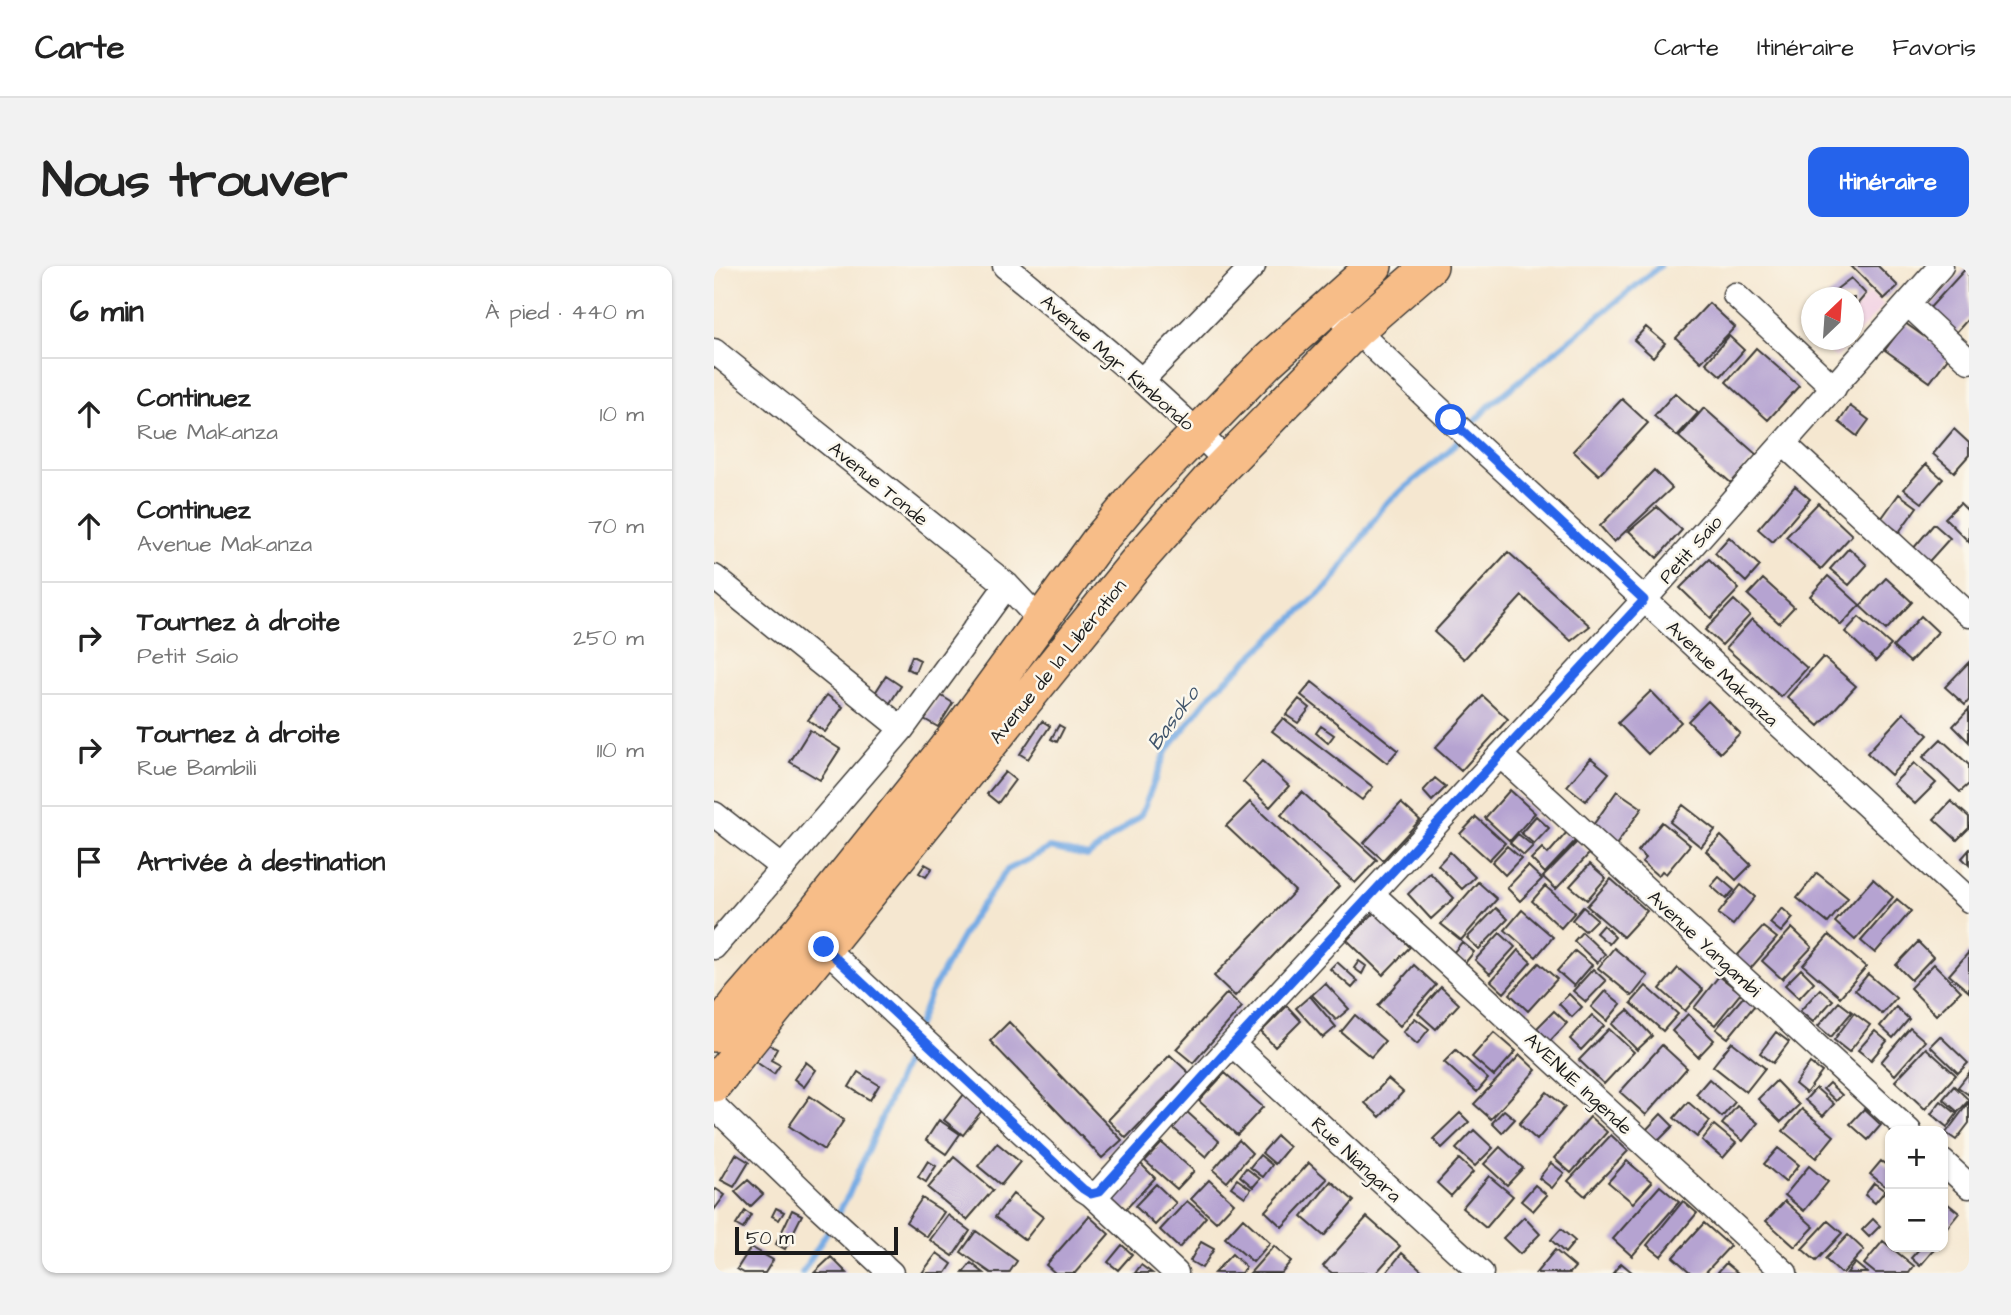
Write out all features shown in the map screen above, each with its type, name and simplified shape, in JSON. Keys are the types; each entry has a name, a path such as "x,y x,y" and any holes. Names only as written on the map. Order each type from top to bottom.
{"highway":[{"name":"Avenue de la Libération","path":"714,1034 963,727 1098,542 1140,492 1268,361 1374,266"},
{"name":"Avenue de la Libération","path":"714,1084 1137,562 1213,475 1228,463 1356,330 1430,266"}],"street":[{"name":"Avenue Mgr. Kimbondo","path":"1005,266 1142,380 1228,463"},
{"path":"1142,380 1253,266"},
{"name":"Petit Saio","path":"1091,1194 1099,1192 1644,600 1941,266"},
{"path":"1735,295 1833,388"},
{"path":"1908,304 1969,360"},
{"name":"Avenue Makanza","path":"1328,305 1969,900"},
{"name":"Avenue Tonde","path":"714,351 1007,585 1040,620"},
{"path":"1784,444 1969,615"},
{"path":"714,577 902,729"},
{"path":"714,947 902,729 1007,585"},
{"name":"Avenue Yangambi","path":"1500,755 1904,1126"},
{"path":"714,814 783,868"},
{"name":"AVENUE Ingende","path":"1372,894 1785,1273"},
{"path":"824,947 1176,1273"},
{"name":"Rue Niangara","path":"1233,1044 1481,1273"},
{"path":"714,1106 891,1273"},
{"path":"1948,1167 1969,1186"}],"shaded area":[{"path":"1869,293 1884,305 1864,327 1864,299"},
{"path":"1826,350 1844,350 1836,358"}],"building":[{"path":"1851,266 1878,266 1898,286 1884,299"},
{"path":"1968,266 1969,318 1953,336 1926,312"},
{"path":"1851,278 1859,287 1839,287"},
{"path":"1709,303 1735,327 1701,362 1676,338"},
{"path":"1905,323 1950,355 1930,382 1885,350"},
{"path":"1646,327 1665,343 1653,357 1634,340"},
{"path":"1729,336 1744,350 1721,376 1706,363"},
{"path":"1756,348 1799,386 1768,420 1726,382"},
{"path":"1675,393 1698,413 1677,436 1654,416"},
{"path":"1622,399 1648,423 1599,475 1573,451"},
{"path":"1850,406 1869,420 1857,436 1839,422"},
{"path":"1704,408 1757,455 1731,483 1679,437"},
{"path":"1954,429 1969,443 1969,455 1954,472 1933,454"},
{"path":"1926,464 1943,479 1922,503 1904,489"},
{"path":"1654,470 1672,488 1614,542 1600,526"},
{"path":"1795,486 1810,499 1773,542 1758,529"},
{"path":"1899,494 1917,507 1899,532 1881,519"},
{"path":"1818,503 1852,535 1821,569 1786,537"},
{"path":"1960,503 1969,512 1969,542 1945,518"},
{"path":"1657,507 1682,530 1657,558 1629,531"},
{"path":"1934,524 1950,538 1922,569 1907,556"},
{"path":"1729,537 1760,566 1746,582 1715,553"},
{"path":"1849,548 1867,565 1849,585 1830,569"},
{"path":"1508,552 1590,626 1571,641 1522,596 1464,659 1434,632"},
{"path":"1709,559 1739,589 1711,618 1680,588"},
{"path":"1828,576 1860,605 1841,625 1810,596"},
{"path":"1886,578 1912,602 1886,630 1860,606"},
{"path":"1763,579 1794,607 1779,623 1748,595"},
{"path":"1734,600 1750,615 1722,645 1705,630"},
{"path":"1921,616 1938,632 1910,662 1893,647"},
{"path":"1859,617 1891,645 1876,661 1845,632"},
{"path":"1752,619 1807,668 1781,697 1726,648"},
{"path":"912,656 920,660 915,672 907,669"},
{"path":"1823,657 1856,686 1819,726 1787,697"},
{"path":"1969,662 1969,700 1965,705 1945,687"},
{"path":"886,676 901,686 888,706 873,696"},
{"path":"1312,682 1398,750 1387,763 1301,695"},
{"path":"1651,691 1681,722 1648,754 1618,723"},
{"path":"827,695 843,707 825,732 808,720"},
{"path":"940,695 953,703 938,727 924,719"},
{"path":"1483,696 1508,719 1461,771 1435,748"},
{"path":"1299,699 1310,708 1298,723 1286,715"},
{"path":"1708,701 1740,733 1720,753 1688,721"},
{"path":"1969,709 1969,742 1953,726"},
{"path":"1904,713 1928,735 1891,775 1867,753"},
{"path":"1283,718 1373,787 1362,800 1272,731"},
{"path":"1042,721 1050,726 1028,759 1020,754"},
{"path":"1059,725 1064,728 1057,742 1051,739"},
{"path":"1321,726 1334,735 1328,743 1316,733"},
{"path":"810,730 840,749 820,780 790,762"},
{"path":"1941,739 1969,765 1969,784 1960,792 1923,757"},
{"path":"1591,758 1609,773 1586,801 1567,786"},
{"path":"1262,761 1289,786 1270,807 1243,782"},
{"path":"1914,763 1936,783 1915,804 1893,784"},
{"path":"1005,772 1015,780 998,803 987,794"},
{"path":"1435,778 1446,787 1432,801 1423,791"},
{"path":"1510,790 1535,813 1510,841 1485,818"},
{"path":"1617,791 1642,808 1616,845 1591,828"},
{"path":"1302,792 1377,860 1355,883 1281,815"},
{"path":"1951,801 1969,817 1969,828 1957,840 1934,819"},
{"path":"1250,802 1339,886 1235,996 1214,976 1295,891 1226,826"},
{"path":"1401,803 1420,820 1383,860 1364,843"},
{"path":"1683,805 1715,830 1701,847 1670,822"},
{"path":"1536,816 1549,828 1534,844 1521,833"},
{"path":"1476,817 1505,843 1489,860 1460,834"},
{"path":"1662,822 1690,845 1666,874 1662,871 1658,876 1642,862 1646,858 1638,851"},
{"path":"1567,832 1576,840 1545,873 1531,859 1542,848 1548,854"},
{"path":"1518,834 1533,846 1524,855 1510,843"},
{"path":"1721,836 1751,865 1736,880 1706,851"},
{"path":"1577,842 1589,854 1556,889 1543,877"},
{"path":"1507,846 1521,858 1505,875 1492,862"},
{"path":"1969,850 1969,865 1962,858"},
{"path":"1450,852 1475,877 1462,889 1438,865"},
{"path":"925,864 932,868 926,877 919,873"},
{"path":"1590,864 1606,878 1587,900 1570,886"},
{"path":"1528,866 1542,879 1520,901 1507,888"},
{"path":"1430,873 1454,898 1431,919 1408,894"},
{"path":"1817,873 1848,898 1828,923 1797,898"},
{"path":"1719,877 1734,890 1726,899 1711,886"},
{"path":"1611,879 1647,911 1623,937 1587,906"},
{"path":"1873,879 1893,897 1855,940 1835,922"},
{"path":"1478,882 1497,899 1461,940 1441,924"},
{"path":"1741,885 1755,897 1733,925 1718,914"},
{"path":"1545,886 1575,912 1561,928 1532,901"},
{"path":"1897,899 1911,911 1875,953 1861,941"},
{"path":"1583,907 1597,919 1585,931 1572,920"},
{"path":"1496,908 1508,919 1479,949 1467,938"},
{"path":"1782,908 1793,918 1781,932 1770,923"},
{"path":"1522,910 1553,937 1536,957 1505,930"},
{"path":"1375,912 1410,947 1383,975 1347,940"},
{"path":"1603,925 1615,937 1609,944 1596,933"},
{"path":"1763,927 1777,938 1750,969 1736,957"},
{"path":"1792,928 1812,947 1782,979 1762,961"},
{"path":"1582,932 1605,954 1597,963 1574,941"},
{"path":"1500,933 1515,947 1490,974 1475,960"},
{"path":"1829,935 1866,967 1840,997 1803,965"},
{"path":"1462,942 1474,952 1465,963 1453,953"},
{"path":"1918,942 1933,957 1911,980 1896,965"},
{"path":"1614,948 1648,976 1632,996 1598,968"},
{"path":"1518,950 1531,962 1504,993 1491,981"},
{"path":"1575,951 1592,965 1574,986 1557,971"},
{"path":"1969,952 1969,992 1949,975"},
{"path":"1359,961 1366,966 1362,974 1354,968"},
{"path":"1337,962 1358,981 1352,988 1330,969"},
{"path":"1539,963 1557,979 1528,1011 1510,994"},
{"path":"1934,964 1961,991 1936,1015 1910,988"},
{"path":"1414,965 1436,985 1400,1026 1378,1006"},
{"path":"1678,968 1703,990 1685,1011 1660,989"},
{"path":"1593,969 1606,981 1586,1002 1573,991"},
{"path":"1801,969 1814,982 1799,998 1785,985"},
{"path":"1868,974 1896,998 1882,1014 1855,990"},
{"path":"1719,976 1741,993 1715,1025 1694,1008"},
{"path":"1325,983 1349,1009 1336,1020 1312,995"},
{"path":"1646,986 1678,1014 1663,1031 1631,1003"},
{"path":"1441,987 1459,1004 1436,1029 1418,1013"},
{"path":"1820,989 1833,1000 1813,1022 1800,1011"},
{"path":"1605,991 1621,1004 1607,1021 1591,1007"},
{"path":"1227,993 1242,1007 1193,1063 1176,1049"},
{"path":"1569,994 1582,1007 1572,1017 1559,1004"},
{"path":"1310,996 1336,1027 1323,1038 1296,1008"},
{"path":"1744,996 1755,1005 1728,1038 1716,1029"},
{"path":"1839,1002 1852,1012 1831,1037 1818,1026"},
{"path":"1287,1006 1301,1021 1275,1047 1261,1032"},
{"path":"1896,1007 1909,1019 1893,1038 1880,1026"},
{"path":"1628,1010 1652,1036 1637,1050 1612,1024"},
{"path":"1554,1011 1567,1023 1550,1041 1537,1028"},
{"path":"1854,1013 1870,1025 1849,1052 1834,1040"},
{"path":"1688,1014 1714,1040 1698,1057 1672,1031"},
{"path":"1355,1015 1385,1041 1371,1057 1341,1032"},
{"path":"1592,1015 1604,1026 1581,1050 1570,1039"},
{"path":"1415,1018 1429,1029 1417,1044 1403,1032"},
{"path":"1009,1022 1122,1140 1102,1158 990,1041"},
{"path":"1910,1028 1925,1041 1895,1075 1881,1062"},
{"path":"1609,1029 1634,1052 1604,1084 1579,1060"},
{"path":"1875,1031 1887,1041 1871,1060 1858,1050"},
{"path":"1494,1032 1516,1051 1494,1076 1472,1057"},
{"path":"1776,1032 1789,1042 1773,1063 1760,1053"},
{"path":"1940,1036 1968,1063 1958,1073 1930,1046"},
{"path":"1732,1042 1765,1068 1746,1092 1713,1066"},
{"path":"768,1044 777,1049 771,1060 780,1065 774,1074 756,1062"},
{"path":"1662,1045 1687,1068 1646,1115 1620,1092"},
{"path":"1926,1048 1956,1075 1925,1109 1895,1081"},
{"path":"1456,1050 1488,1079 1477,1092 1444,1062"},
{"path":"1170,1055 1189,1073 1126,1138 1108,1120"},
{"path":"1520,1055 1536,1070 1491,1119 1474,1104"},
{"path":"806,1062 816,1070 804,1087 794,1079"},
{"path":"1810,1063 1822,1072 1806,1093 1795,1084"},
{"path":"858,1072 879,1085 870,1100 849,1087"},
{"path":"1225,1073 1263,1107 1237,1135 1199,1101"},
{"path":"1969,1073 1969,1095 1958,1087"},
{"path":"1388,1079 1403,1092 1380,1117 1365,1103"},
{"path":"1709,1079 1735,1102 1722,1117 1696,1094"},
{"path":"1776,1081 1799,1105 1781,1122 1758,1099"},
{"path":"1829,1083 1842,1095 1836,1101 1823,1089"},
{"path":"1954,1086 1969,1100 1958,1112 1943,1099"},
{"path":"1816,1088 1834,1104 1823,1116 1805,1100"},
{"path":"1547,1092 1565,1107 1537,1140 1519,1124"},
{"path":"965,1093 984,1108 963,1135 944,1120"},
{"path":"810,1096 844,1120 824,1150 789,1126"},
{"path":"1941,1101 1957,1114 1946,1126 1931,1114"},
{"path":"1688,1102 1710,1121 1697,1137 1674,1118"},
{"path":"1969,1102 1969,1123 1956,1140 1948,1134 1948,1130"},
{"path":"1737,1106 1758,1123 1743,1141 1722,1124"},
{"path":"1802,1109 1834,1136 1816,1158 1783,1131"},
{"path":"1864,1109 1881,1125 1868,1140 1850,1124"},
{"path":"1504,1110 1515,1119 1502,1133 1492,1123"},
{"path":"1186,1111 1219,1141 1206,1157 1172,1127"},
{"path":"1460,1113 1469,1122 1442,1148 1433,1139"},
{"path":"1661,1114 1673,1126 1658,1141 1646,1130"},
{"path":"1590,1117 1607,1132 1571,1173 1554,1158"},
{"path":"939,1120 960,1134 946,1154 926,1140"},
{"path":"1714,1125 1736,1143 1723,1158 1702,1140"},
{"path":"1474,1130 1493,1148 1475,1166 1456,1149"},
{"path":"1611,1135 1628,1151 1585,1196 1568,1181"},
{"path":"1277,1136 1289,1147 1275,1164 1262,1153"},
{"path":"1239,1140 1252,1153 1227,1182 1213,1170"},
{"path":"997,1143 1020,1162 1001,1185 978,1166"},
{"path":"1162,1143 1194,1171 1177,1189 1145,1161"},
{"path":"1500,1147 1523,1168 1507,1185 1484,1164"},
{"path":"1778,1148 1799,1165 1785,1182 1764,1164"},
{"path":"736,1154 749,1162 734,1187 721,1180"},
{"path":"1260,1155 1272,1165 1263,1177 1250,1167"},
{"path":"954,1157 993,1190 967,1220 928,1188"},
{"path":"1459,1159 1473,1172 1451,1196 1437,1183"},
{"path":"928,1161 936,1166 926,1182 918,1177"},
{"path":"1138,1161 1155,1178 1124,1211 1107,1194"},
{"path":"1627,1161 1652,1182 1633,1203 1608,1182"},
{"path":"1881,1161 1885,1164 1885,1186 1870,1174"},
{"path":"1309,1163 1327,1179 1282,1227 1265,1211"},
{"path":"1551,1163 1564,1173 1552,1188 1539,1178"},
{"path":"1809,1166 1828,1182 1804,1211 1785,1195"},
{"path":"1246,1168 1260,1179 1253,1187 1240,1176"},
{"path":"1489,1176 1513,1196 1486,1228 1462,1208"},
{"path":"1237,1179 1251,1189 1245,1197 1231,1187"},
{"path":"748,1180 763,1194 750,1207 735,1192"},
{"path":"1209,1180 1234,1203 1216,1222 1191,1199"},
{"path":"1331,1181 1354,1201 1324,1236 1302,1217"},
{"path":"1874,1183 1885,1191 1875,1203 1865,1195"},
{"path":"1156,1184 1176,1203 1155,1225 1135,1206"},
{"path":"1535,1185 1547,1195 1533,1211 1521,1201"},
{"path":"1660,1186 1679,1202 1632,1256 1613,1239"},
{"path":"716,1189 725,1195 714,1210 714,1191"},
{"path":"1013,1194 1043,1217 1025,1240 995,1217"},
{"path":"922,1198 944,1212 927,1237 906,1222"},
{"path":"1187,1201 1206,1217 1179,1248 1160,1230"},
{"path":"1683,1201 1697,1213 1661,1256 1647,1245"},
{"path":"1785,1201 1814,1227 1795,1247 1766,1221"},
{"path":"1948,1204 1959,1213 1948,1227"},
{"path":"776,1208 784,1212 779,1220 772,1216"},
{"path":"792,1210 802,1215 785,1249 776,1244"},
{"path":"745,1211 751,1215 743,1229 736,1225"},
{"path":"948,1215 970,1231 953,1256 930,1240"},
{"path":"1089,1216 1109,1234 1075,1273 1055,1273 1046,1265"},
{"path":"1367,1217 1400,1246 1376,1273 1332,1273 1323,1266"},
{"path":"1524,1217 1540,1234 1520,1254 1503,1238"},
{"path":"1243,1218 1270,1243 1253,1262 1225,1238"},
{"path":"1873,1219 1880,1226 1869,1237 1862,1230"},
{"path":"1828,1221 1842,1233 1816,1261 1802,1249"},
{"path":"1704,1223 1730,1246 1705,1273 1691,1273 1673,1257"},
{"path":"1561,1229 1575,1241 1565,1253 1551,1240"},
{"path":"976,1231 1017,1261 1009,1273 991,1273 961,1252"},
{"path":"1848,1235 1864,1250 1840,1273 1825,1259"},
{"path":"1883,1241 1885,1252 1897,1252 1914,1266 1909,1273 1875,1273 1864,1264"},
{"path":"1201,1242 1214,1249 1202,1268 1190,1261"},
{"path":"1122,1245 1132,1254 1118,1270 1108,1262"},
{"path":"1274,1246 1291,1261 1281,1273 1250,1273"},
{"path":"751,1247 773,1260 765,1273 744,1273 737,1269"},
{"path":"1555,1250 1575,1267 1570,1273 1536,1273"},
{"path":"1916,1252 1932,1252 1920,1266 1911,1258"},
{"path":"937,1253 952,1264 946,1273 922,1273"},
{"path":"1402,1253 1425,1273 1386,1273"},
{"path":"1232,1254 1246,1267 1241,1273 1214,1273"},
{"path":"831,1257 847,1273 814,1273"},
{"path":"971,1263 984,1273 963,1273"},
{"path":"1621,1263 1633,1273 1613,1273"},
{"path":"1726,1263 1738,1273 1717,1273"},
{"path":"1855,1263 1867,1273 1847,1273"},
{"path":"1141,1265 1152,1273 1135,1273"}],"waterway":[{"name":"Basoko","path":"1468,428 1490,405 1660,266"},
{"name":"Basoko","path":"918,1025 930,994 972,919 1007,870 1050,848 1088,856 1141,815 1166,752 1212,693 1331,583 1385,504 1447,453 1461,437"},
{"name":"Basoko","path":"837,1215 849,1194 914,1039"},
{"name":"Basoko","path":"802,1273 832,1224"}],"route":[{"path":"824,947 1083,1189 1091,1194 1099,1192 1644,600 1451,420"}]}
